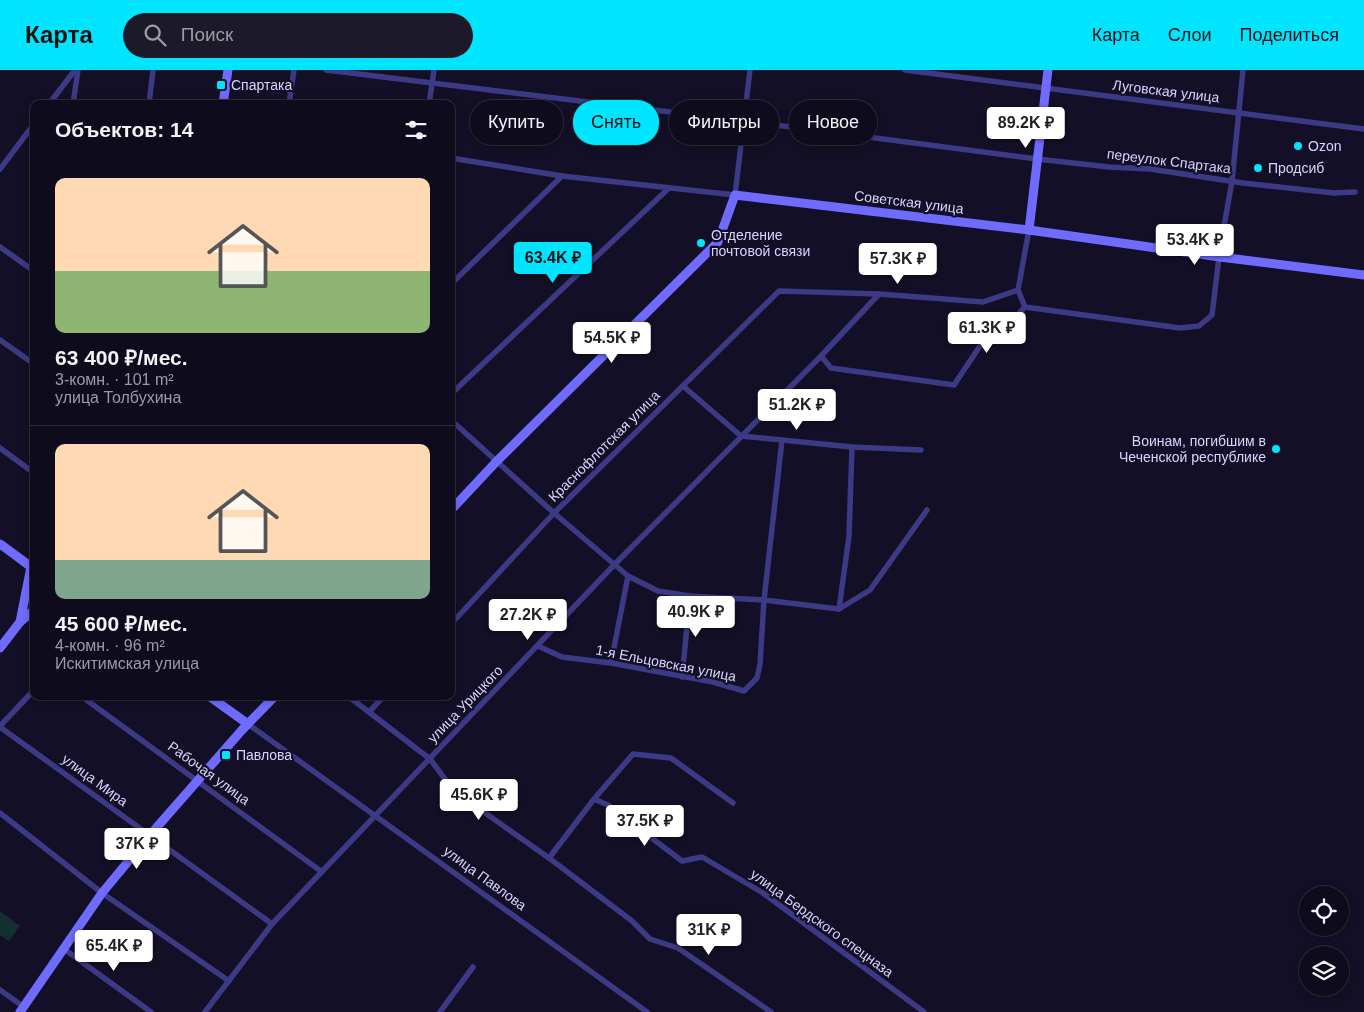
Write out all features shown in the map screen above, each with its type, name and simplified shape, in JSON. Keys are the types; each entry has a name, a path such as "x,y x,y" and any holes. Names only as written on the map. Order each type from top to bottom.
{"street":[{"path":"52,100 76,70"},
{"path":"73,100 76,70"},
{"path":"149,100 153,70"},
{"path":"224,100 228,70"},
{"path":"290,100 294,70"},
{"name":"переулок Спартака","path":"326,70 669,112"},
{"path":"430,100 434,70"},
{"path":"746,100 750,70"},
{"name":"Луговская улица","path":"905,70 1364,129"},
{"path":"1025,307 1018,290 1029,230 1048,70"},
{"path":"1025,307 1180,328 1199,326 1212,315 1220,249 1232,181 1243,70"},
{"name":"переулок Спартака","path":"779,126 1037,159 1109,167 1150,168 1232,181 1334,193 1355,192"},
{"path":"0,169 30,129"},
{"path":"455,506 497,461 718,242 735,195 741,145"},
{"name":"Советская улица","path":"455,159 562,176 1029,230 1220,258 1364,275"},
{"path":"455,280 562,176"},
{"path":"455,390 669,188"},
{"path":"0,247 30,267"},
{"path":"878,294 983,302 1018,290"},
{"name":"Краснофлотская улица","path":"455,620 554,513 779,291 878,294"},
{"name":"улица Урицкого","path":"205,1012 272,924 614,565 821,356 878,294"},
{"path":"1020,312 1025,307"},
{"path":"821,356 831,368 954,385 984,340 1012,317"},
{"path":"0,340 30,361"},
{"path":"683,386 741,436 852,447 921,450"},
{"path":"455,424 614,565 628,576 658,591 690,596 764,600 838,609 870,590 927,510"},
{"name":"1-я Ельцовская улица","path":"538,646 562,657 712,682 744,691 757,678 782,440"},
{"path":"838,609 849,536 852,447"},
{"path":"0,448 30,470"},
{"path":"0,544 30,564"},
{"path":"611,664 628,576"},
{"path":"20,622 30,579"},
{"path":"682,677 690,596"},
{"path":"0,648 20,622 30,613"},
{"path":"0,726 30,694"},
{"name":"Рабочая улица","path":"87,700 322,872"},
{"name":"улица Павлова","path":"215,700 647,1012"},
{"path":"0,990 22,1010 102,893 150,835 271,700"},
{"path":"353,700 430,759 454,791 550,858 632,921 650,939 678,948 771,1012"},
{"path":"369,712 380,700"},
{"name":"улица Мира","path":"0,726 272,924"},
{"path":"550,858 594,799 633,754 671,758 733,803"},
{"name":"улица Бердского спецназа","path":"594,799 608,805 682,862 702,857 763,893 923,1012"},
{"path":"0,813 102,893 229,981"},
{"path":"64,949 151,1012"},
{"path":"440,1012 473,967"}],"green space":[{"path":"0,911 20,926 9,941 0,935"}],"place":[{"name":"Спартака","path":"221,85"},
{"name":"Ozon","path":"1298,146"},
{"name":"Продсиб","path":"1258,168"},
{"name":"Отделение почтовой связи","path":"701,243"},
{"name":"Воинам, погибшим в Чеченской республике","path":"1276,449"},
{"name":"Павлова","path":"226,755"}]}
